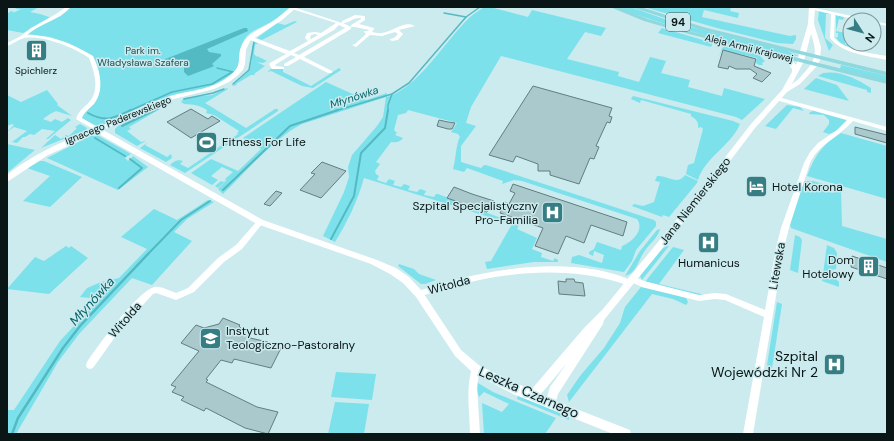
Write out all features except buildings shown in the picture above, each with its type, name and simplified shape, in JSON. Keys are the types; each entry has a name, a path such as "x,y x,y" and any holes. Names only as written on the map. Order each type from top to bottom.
{"main road":[{"name":"Aleja Armii Krajowej","path":"613,7 674,28 777,55 802,57"},
{"name":"Aleja Armii Krajowej","path":"634,7 802,57 887,74"},
{"name":"Aleja Armii Krajowej","path":"816,60 887,82"}],"street":[{"path":"7,45 23,37 29,31 58,16 68,7"},
{"path":"250,38 272,24 294,7 342,22 349,28 371,31 379,30"},
{"path":"816,60 818,47 811,24 812,7 842,14"},
{"path":"833,12 832,38 834,41 847,48 887,58"},
{"path":"355,16 363,17 363,20 355,25 284,67 275,68 272,64 342,22 355,16"},
{"name":"Jana Niemierskiego","path":"785,91 786,86 796,72 802,57 811,24"},
{"path":"355,25 382,34 408,26 413,26"},
{"path":"392,40 396,39 401,33 396,30"},
{"path":"354,45 356,46 371,31"},
{"path":"23,37 56,42 76,49 91,57 98,92 79,119 98,130"},
{"path":"250,38 300,57 330,72"},
{"name":"Ignacego Paderewskiego","path":"7,179 24,165 44,152 65,142 98,130 163,101 206,90 227,81 236,74 242,66 244,47 250,38"},
{"path":"777,55 793,64 796,72"},
{"name":"Jana Niemierskiego","path":"533,396 586,331 606,312 753,126 785,91 798,83 816,60"},
{"path":"778,99 887,129"},
{"name":"Litewska","path":"748,434 782,240 807,164 816,148 852,119"},
{"name":"Witolda","path":"98,130 260,222 386,267 406,280 419,294 459,281 536,269 563,269 588,272 631,281 699,298 715,296 726,297 768,315"},
{"name":"Witolda","path":"90,366 116,328 150,292 156,290 176,297 191,290 221,260 239,247 260,222"},
{"name":"Leszka Czarnego","path":"419,294 458,353 476,369 505,384 626,434"},
{"name":"Jana Niemierskiego","path":"550,403 554,391 606,312"},
{"path":"475,434 473,386 476,369"}],"green space":[{"path":"19,7 39,7 30,12 52,18 23,33 7,30 7,14 11,11 14,12 13,13 21,9 15,9"},
{"name":"Park im. Władysława Szafera","path":"70,7 290,7 279,17 253,31 246,37 242,45 238,67 226,80 210,87 175,94 115,122 97,126 81,118 97,98 100,90 92,56 68,43 50,37 28,34 61,16"},
{"path":"484,7 490,7 528,17 532,10 606,28 601,36 585,32 567,59 619,72 618,76 639,82 650,57 666,61 661,73 690,80 688,87 722,96 724,88 765,99 742,120 736,117 501,56 471,107 466,123 476,126 461,146 461,162 481,168 486,165 654,220 656,222 656,226 636,250 632,261 624,272 571,263 572,257 579,255 602,263 604,255 594,251 593,256 589,254 589,252 594,249 597,242 621,250 622,246 630,242 636,235 639,227 637,219 522,181 514,180 502,184 503,181 467,168 464,172 453,169 460,137 458,134 451,132 457,123 408,110 406,113 398,115 394,130 397,133 395,135 403,138 398,142 391,142 376,162 380,164 375,171 379,176 377,180 386,183 389,179 395,181 393,185 401,187 404,184 410,186 408,190 417,192 420,189 426,191 424,195 434,197 438,194 519,225 517,229 537,238 532,249 542,253 541,257 553,261 555,258 558,262 534,262 487,269 485,262 491,261 512,224 364,178 352,211 335,242 323,236 344,192 349,177 348,167 352,155 383,117 386,97 302,124 281,137 223,194 218,189 228,179 218,188 215,186 221,181 224,182 226,180 225,179 233,172 222,167 211,176 218,180 212,185 191,173 211,159 238,171 261,149 243,138 326,82 366,100 387,93 387,97 398,92 409,84 431,63 460,27 472,15"},
{"path":"616,7 630,7 679,24 785,50 799,56 787,55 701,34 658,22"},
{"path":"644,7 731,7 730,11 739,13 738,18 704,10 702,17 790,36 796,35 796,39 793,44 777,43"},
{"path":"819,11 830,14 826,14 825,38 833,45 829,51 818,20"},
{"path":"836,15 842,16 842,20 839,19 836,31"},
{"path":"295,21 297,22 262,40 257,38 277,23 285,25"},
{"path":"662,28 713,43 711,47 658,33"},
{"path":"836,31 842,32 842,44 836,37 838,37 838,33 836,33"},
{"path":"254,42 258,43 255,45 254,54 257,57 267,61 263,63 257,62 265,66 254,74 255,75 251,75 236,84 237,85 232,86 246,74 250,68 252,61 252,47"},
{"path":"725,46 759,55 765,61 762,63 763,65 759,65 756,63 757,58 722,50 719,57 722,48"},
{"path":"841,65 887,76 887,81 840,69"},
{"path":"339,68 341,70 313,88 302,86 271,71 267,72 271,69 283,69 283,72 311,86"},
{"path":"829,72 842,74 860,81 871,88 871,93 867,92 867,90 818,76"},
{"path":"816,78 837,85 849,101 804,89"},
{"path":"227,88 228,89 205,103 246,128 275,109 278,109 278,111 185,173 170,165 173,162 181,160 183,161 180,164 188,168 238,134 237,133 239,131 214,115 206,113 207,110 204,108 181,102 184,98 212,95"},
{"path":"47,90 58,104 57,105 72,116 56,111 43,119 51,122 55,119 62,122 68,118 71,120 48,139 46,139 55,131 42,129 34,135 30,134 23,137 17,143 12,142 27,131 14,127 7,132 14,125 12,124 7,126 7,95 21,102"},
{"path":"633,96 740,124 731,139 706,165 698,180 686,174 688,165 694,163 703,129 701,127 698,128 697,121 691,116 691,114 641,100 640,103 631,99"},
{"path":"787,105 800,107 804,111 793,108 776,129 765,126"},
{"path":"156,107 160,109 129,127 131,129 127,131 141,142 146,141 137,146 115,133 115,129 118,126"},
{"path":"814,111 846,120 847,122 837,131 829,134 823,132 829,124 829,120 824,115 809,114 810,112"},
{"path":"80,124 87,128 86,130 41,148 55,135 61,139 66,135 69,136 77,128 75,127"},
{"path":"841,133 887,146 887,199 807,176 816,156 824,146"},
{"path":"90,136 99,136 131,154 125,158 128,161 133,156 148,167 118,190 47,158"},
{"path":"148,142 145,145 167,157 171,154 172,158 166,162 140,148"},
{"path":"7,144 35,150 7,173"},
{"path":"40,161 44,161 82,177 50,207 23,201 50,176 27,168"},
{"path":"685,175 698,181 669,217 663,215 662,217 632,206 634,204 643,206 654,202 660,182 655,181 657,176 679,180"},
{"path":"803,181 813,181 827,185 828,191 833,193 834,188 841,189 842,226 887,239 887,262 791,228 790,224"},
{"path":"208,200 214,202 187,219 174,232 192,241 152,285 132,278 79,334 58,362 16,434 7,434 7,410 14,410 60,341 99,299 80,297 87,288 101,282 119,278 147,249 121,237 154,209 177,220"},
{"path":"660,229 642,255 635,269 625,276 640,251 657,230"},
{"path":"795,235 800,237 802,240 798,273 790,270"},
{"path":"827,245 834,248 837,253 836,269 829,270 829,272 839,282 839,287 822,281"},
{"path":"66,246 69,248 71,246 88,258 49,294 7,289 35,257 44,261"},
{"path":"668,246 642,280 640,276 663,248"},
{"path":"673,247 684,250 659,284 705,295 702,296 645,282"},
{"path":"399,264 414,269 419,274 436,280 421,284 398,266"},
{"path":"641,287 683,297 686,298 688,302 686,305 673,299 652,294 569,402 567,395 580,376 604,348 620,323 625,307"},
{"path":"777,302 782,304 772,368 767,365"},
{"path":"336,372 376,374 372,400 331,397"},
{"path":"478,383 493,392 556,418 545,434 484,434 482,403 502,412 509,404 484,392 479,397 477,391"},
{"path":"518,395 569,417 569,420 517,399"},
{"path":"335,402 369,404 364,434 328,434"}],"shaded area":[{"path":"247,28 248,31 207,49 209,52 221,54 221,56 212,64 214,66 212,67 188,76 184,72 184,65 180,60 165,66 158,65 163,60"}],"waterway":[{"name":"Młynówka","path":"466,17 480,7"},
{"path":"444,13 466,17"},
{"name":"Młynówka","path":"392,94 409,83 466,17"},
{"path":"233,84 249,70 254,42"},
{"path":"217,68 233,72"},
{"path":"129,111 172,92 212,84 232,72"},
{"path":"184,99 213,93 224,89"},
{"name":"Młynówka","path":"335,111 392,94"},
{"path":"388,110 388,105 392,94"},
{"path":"163,106 171,103"},
{"path":"88,113 105,119 115,117 131,110"},
{"path":"122,126 155,110"},
{"path":"331,239 354,196 361,153 385,128 388,110"},
{"name":"Młynówka","path":"223,190 290,126 335,111"},
{"path":"95,138 125,156"},
{"path":"119,188 142,168 130,159"},
{"name":"Młynówka","path":"147,255 181,220 210,201"},
{"name":"Młynówka","path":"12,434 18,418 63,348 80,326 148,254"}],"place":[{"name":"Spichlerz","path":"36,50"},
{"name":"Fitness For Life","path":"206,142"},
{"name":"Hotel Korona","path":"756,187"},
{"name":"Szpital Specjalistyczny Pro-Familia","path":"553,213"},
{"name":"Humanicus","path":"709,242"},
{"name":"Dom Hotelowy","path":"869,267"},
{"name":"Instytut Teologiczno-Pastoralny","path":"210,338"},
{"name":"Szpital Wojewódzki Nr 2","path":"834,364"}]}
